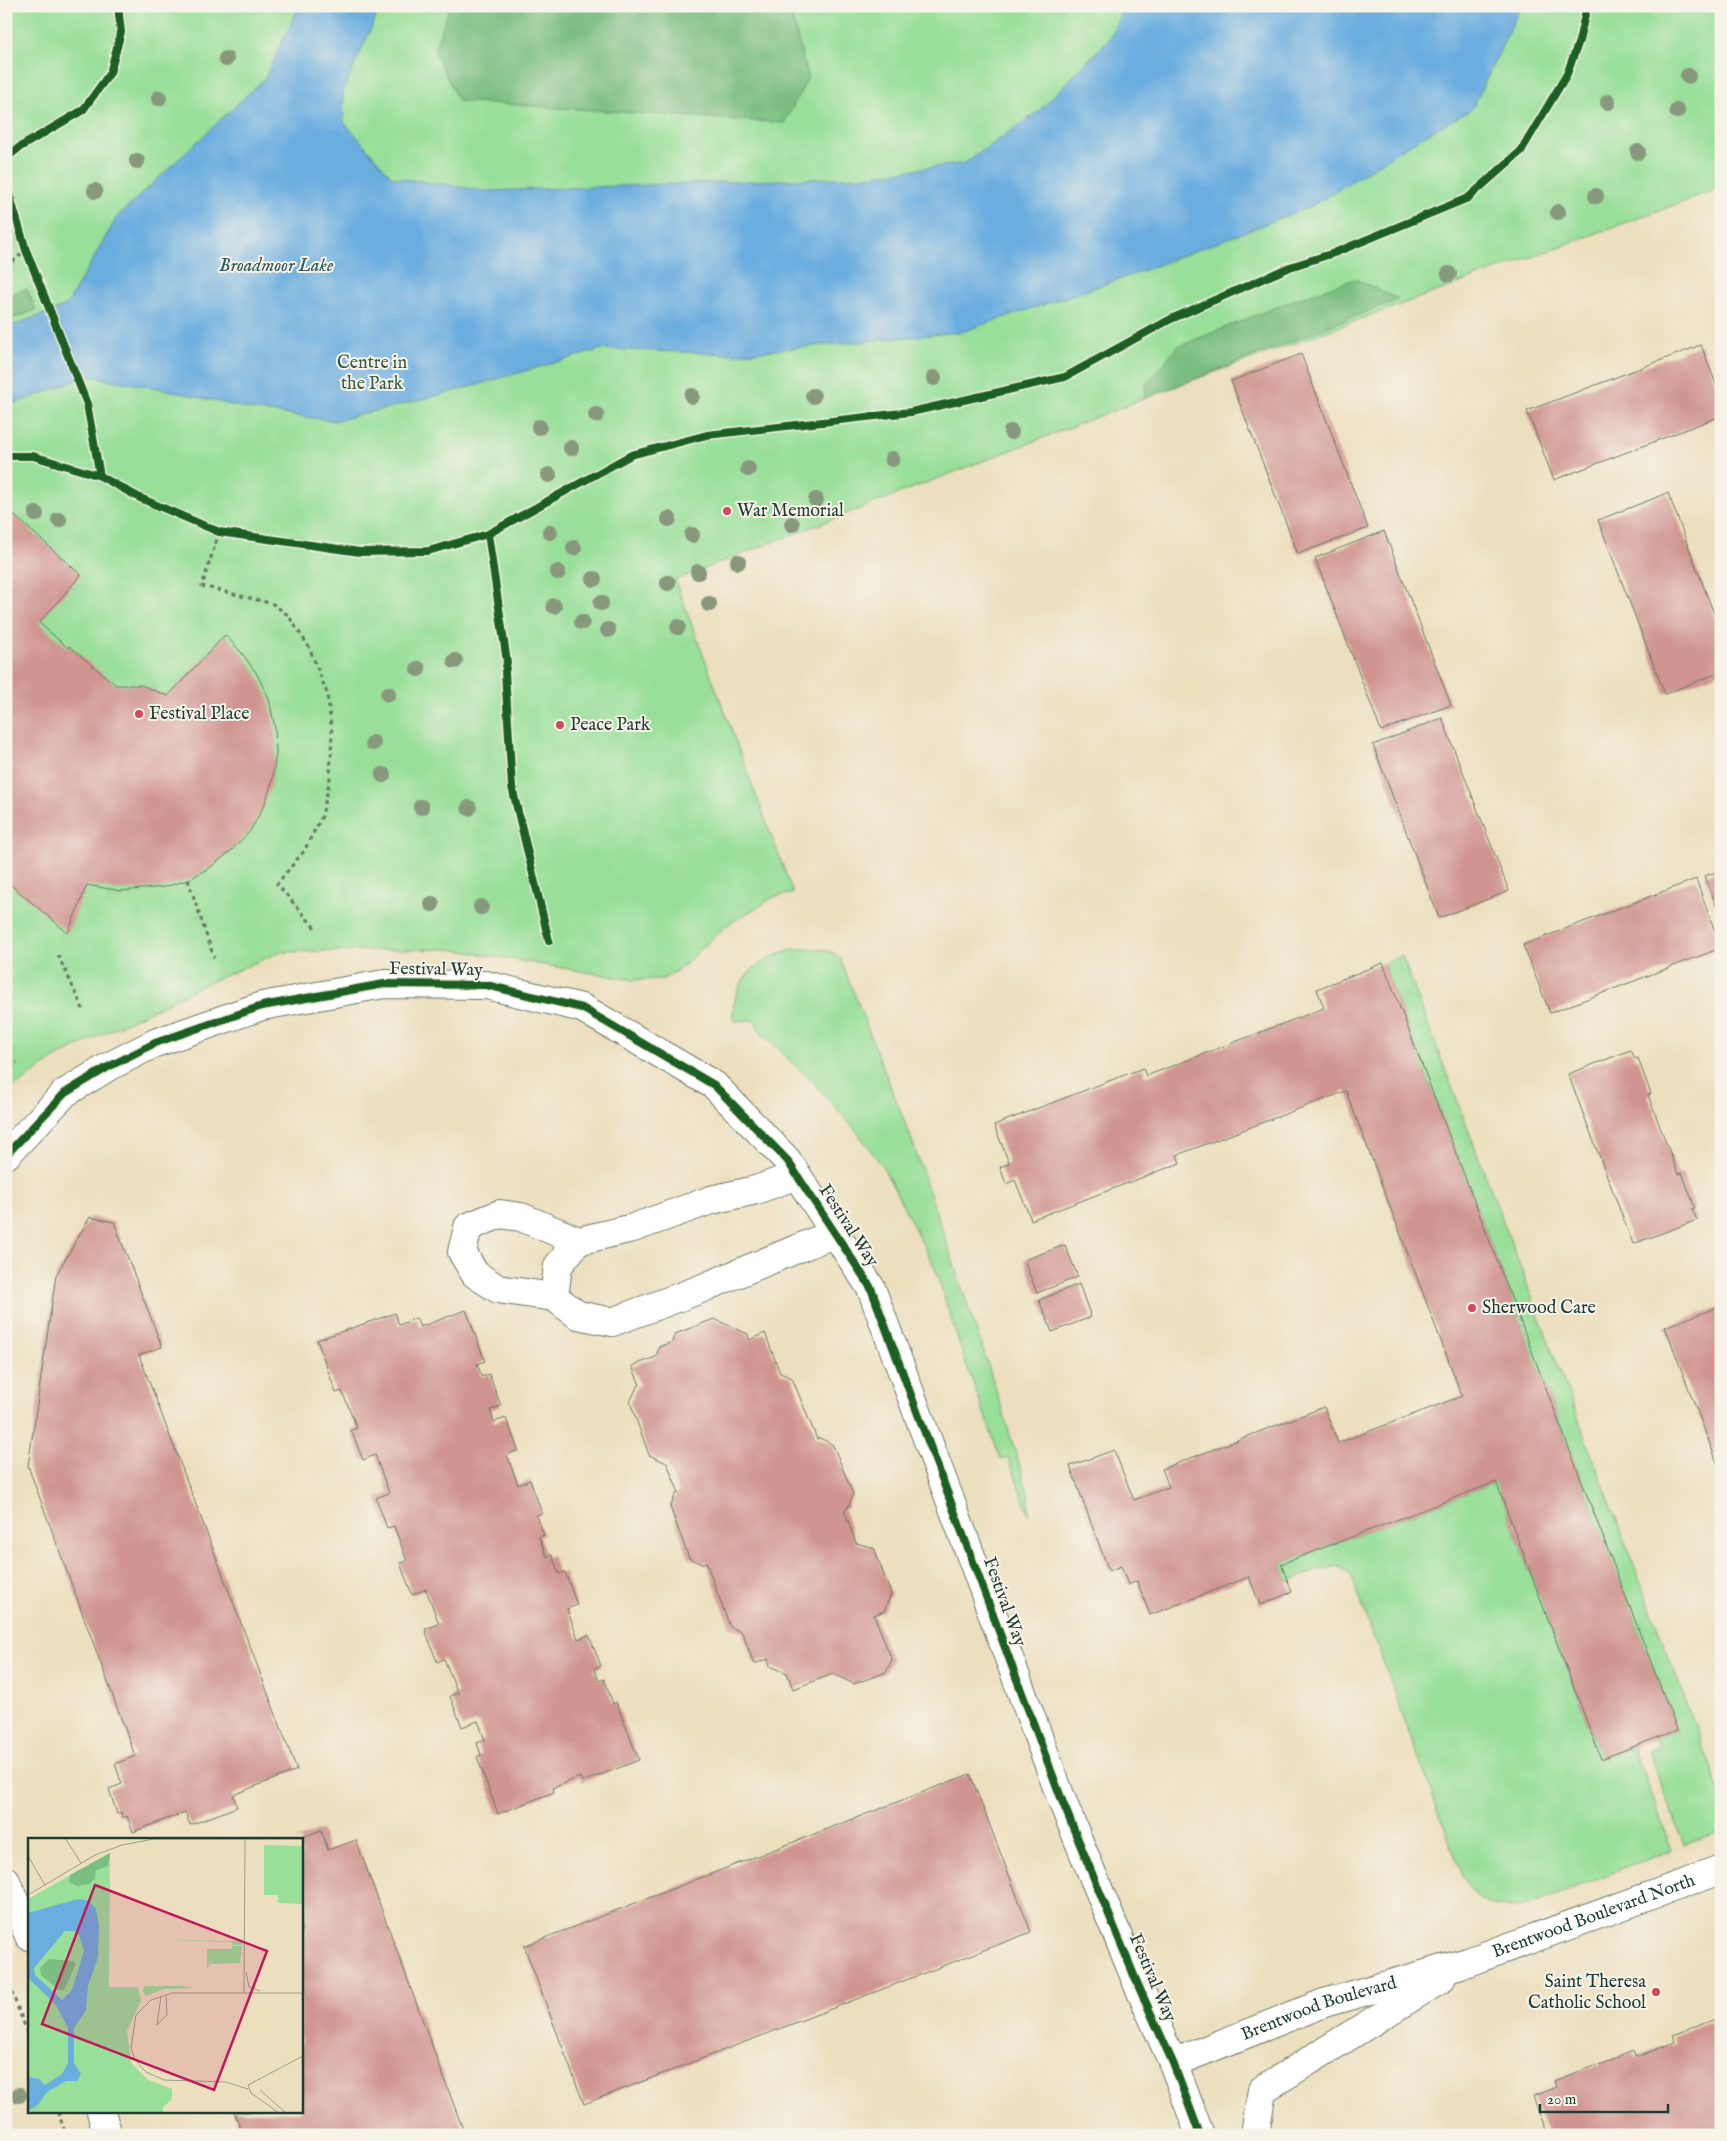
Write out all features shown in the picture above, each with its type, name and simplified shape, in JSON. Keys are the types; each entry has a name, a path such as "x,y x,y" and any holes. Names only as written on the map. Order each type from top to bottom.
{"street":[{"name":"Festival Way","path":"6,1155 65,1093 154,1042 262,1006 384,984 486,985 582,1008 714,1085 787,1160 871,1288 1063,1803 1138,1985 1173,2063 1200,2135"},
{"path":"797,1175 756,1190 711,1200 633,1228 578,1241 521,1217 500,1214 468,1227 462,1252 476,1274 498,1289 554,1297 578,1315 612,1322 693,1292 835,1233"},
{"path":"554,1297 558,1266 578,1241"},
{"name":"Brentwood Boulevard North","path":"1468,1962 1721,1870"},
{"path":"6,1881 28,1934"},
{"path":"1255,2135 1262,2090 1468,1962"},
{"name":"Brentwood Boulevard","path":"1173,2063 1324,2003 1468,1962"},
{"path":"101,2114 108,2135"}],"path":[{"path":"23,241 30,259"},
{"path":"6,266 26,250"},
{"path":"211,528 219,532 228,533"},
{"path":"219,532 202,586 273,604 288,615 309,647 327,693 332,732 330,778 322,816 304,851 277,884 315,928"},
{"path":"188,880 214,958"},
{"path":"58,955 83,1009"},
{"path":"6,1075 17,1062"},
{"path":"6,1977 28,2033"},
{"path":"59,2114 66,2135"}],"green space":[{"name":"Centre in the Park","path":"6,6 1721,6 1721,188 1182,384 675,580 793,893 774,897 727,925 682,967 663,979 633,980 450,949 280,952 201,986 60,1055 6,1093"},
{"path":"450,6 789,6 808,78 784,123 458,101 434,50"},
{"path":"1355,279 1399,299 1144,399 1147,384 1177,347 1299,298"},
{"path":"27,289 36,310 6,321 6,296"},
{"path":"793,949 824,950 840,958 911,1138 988,1365 1028,1492 1029,1515 1008,1457 1001,1460 965,1361 934,1266 883,1167 858,1133 814,1083 760,1032 755,1020 733,1021 737,993 749,973 768,959"},
{"path":"1402,956 1721,1794 1721,1831 1684,1845 1648,1751 1659,1746 1656,1738 1677,1730 1383,963"},
{"path":"1496,1482 1601,1759 1633,1747 1672,1850 1528,1905 1506,1908 1497,1907 1481,1899 1474,1893 1462,1875 1351,1575 1341,1567 1332,1566 1288,1581 1281,1564"}],"water":[{"name":"Broadmoor Lake","path":"299,6 381,6 343,91 344,122 392,177 487,191 858,177 965,163 1038,112 1111,37 1123,6 1521,6 1472,109 1425,135 1312,206 1129,276 961,332 733,354 602,349 452,392 335,421 252,410 163,389 88,376 6,407 6,328 66,306 117,217 265,78"}],"building":[{"path":"1701,345 1721,397 1721,416 1554,480 1527,411"},
{"path":"1301,354 1368,528 1298,554 1231,381"},
{"path":"1668,493 1721,632 1721,672 1665,694 1598,520"},
{"name":"Festival Place","path":"6,508 81,575 39,623 68,648 69,646 116,685 141,685 168,696 225,635 241,652 257,674 269,699 275,728 276,754 272,782 264,806 250,831 231,851 212,866 188,880 164,887 121,891 87,885 68,933 6,881"},
{"path":"1384,531 1451,705 1381,731 1315,558"},
{"path":"1442,718 1509,891 1439,918 1373,745"},
{"path":"1721,870 1721,918 1705,876"},
{"path":"1696,879 1721,948 1550,1013 1523,945"},
{"name":"Sherwood Care","path":"1383,963 1677,1730 1601,1759 1496,1482 1281,1564 1292,1592 1260,1605 1249,1577 1150,1615 1137,1581 1128,1585 1121,1566 1109,1571 1070,1466 1114,1450 1134,1500 1169,1487 1162,1469 1324,1407 1338,1443 1462,1396 1346,1091 1177,1155 1180,1163 1031,1220 1015,1180 1006,1184 1000,1167 1009,1163 994,1125 1143,1068 1146,1076 1324,1008 1317,989"},
{"path":"1631,1050 1635,1059 1638,1058 1651,1094 1648,1095 1678,1174 1682,1173 1695,1208 1692,1209 1697,1220 1633,1244 1568,1074"},
{"path":"90,1217 114,1222 162,1347 139,1355 297,1770 233,1795 237,1807 190,1825 185,1812 133,1832 127,1816 123,1818 121,1812 117,1814 109,1789 122,1784 115,1764 135,1756 28,1466 56,1275"},
{"path":"1065,1245 1078,1277 1037,1293 1024,1260"},
{"path":"1079,1284 1091,1317 1052,1332 1039,1300"},
{"path":"1721,1306 1721,1473 1665,1327"},
{"path":"466,1310 485,1361 477,1364 482,1377 489,1374 501,1406 490,1410 494,1422 506,1418 518,1450 507,1455 518,1485 530,1480 542,1513 536,1516 544,1535 539,1537 547,1557 552,1555 559,1574 565,1572 577,1605 567,1609 578,1639 589,1635 601,1666 594,1669 599,1681 604,1679 613,1704 616,1702 639,1760 582,1782 580,1777 553,1788 554,1792 498,1814 477,1757 481,1755 477,1743 485,1740 478,1721 462,1727 450,1696 458,1693 444,1659 437,1662 425,1629 439,1624 426,1589 412,1595 400,1563 407,1561 394,1526 387,1528 376,1498 389,1493 375,1455 363,1460 351,1430 357,1428 342,1391 336,1393 317,1340 395,1313 399,1325 416,1318 420,1327"},
{"path":"714,1319 748,1334 749,1340 765,1333 780,1373 792,1378 817,1439 820,1438 833,1445 853,1494 847,1509 844,1510 856,1543 874,1548 891,1594 884,1611 874,1615 892,1660 886,1672 854,1684 833,1674 793,1689 787,1673 770,1666 768,1659 754,1664 742,1632 730,1627 706,1562 702,1564 689,1558 670,1507 676,1494 679,1493 667,1463 649,1455 630,1402 637,1387 640,1385 632,1366 656,1357 659,1347 672,1342 675,1334"},
{"path":"970,1774 1031,1932 584,2104 524,1946"},
{"path":"321,1830 328,1850 356,1840 465,2135 243,2135 235,2114 302,2114 302,1838 300,1838"},
{"name":"Saint Theresa Catholic School","path":"1721,2017 1721,2135 1548,2135 1533,2096 1556,2087 1554,2081 1633,2051 1635,2057 1676,2042 1673,2036"}],"cycle path":[{"path":"6,158 20,147 83,110 110,73 121,32 118,6"},
{"path":"6,456 33,456 100,476 140,498 219,532 360,552 428,551 488,534 631,455 707,435 911,412 1065,377 1171,319 1290,267 1334,253 1468,198 1521,151 1567,74 1579,41 1587,6"},
{"path":"6,184 26,250 87,404 100,476"},
{"path":"488,534 507,662 505,672 512,787 549,941"},
{"path":"6,1155 65,1093 108,1067 155,1043 262,1006 384,984 486,985 582,1008 714,1085 787,1160 871,1288 1063,1803 1138,1985 1173,2063 1200,2135"}],"place":[{"name":"War Memorial","path":"727,511"},
{"name":"Festival Place","path":"139,714"},
{"name":"Peace Park","path":"560,725"},
{"name":"Sherwood Care","path":"1472,1308"},
{"name":"Saint Theresa Catholic School","path":"1656,1992"}]}
